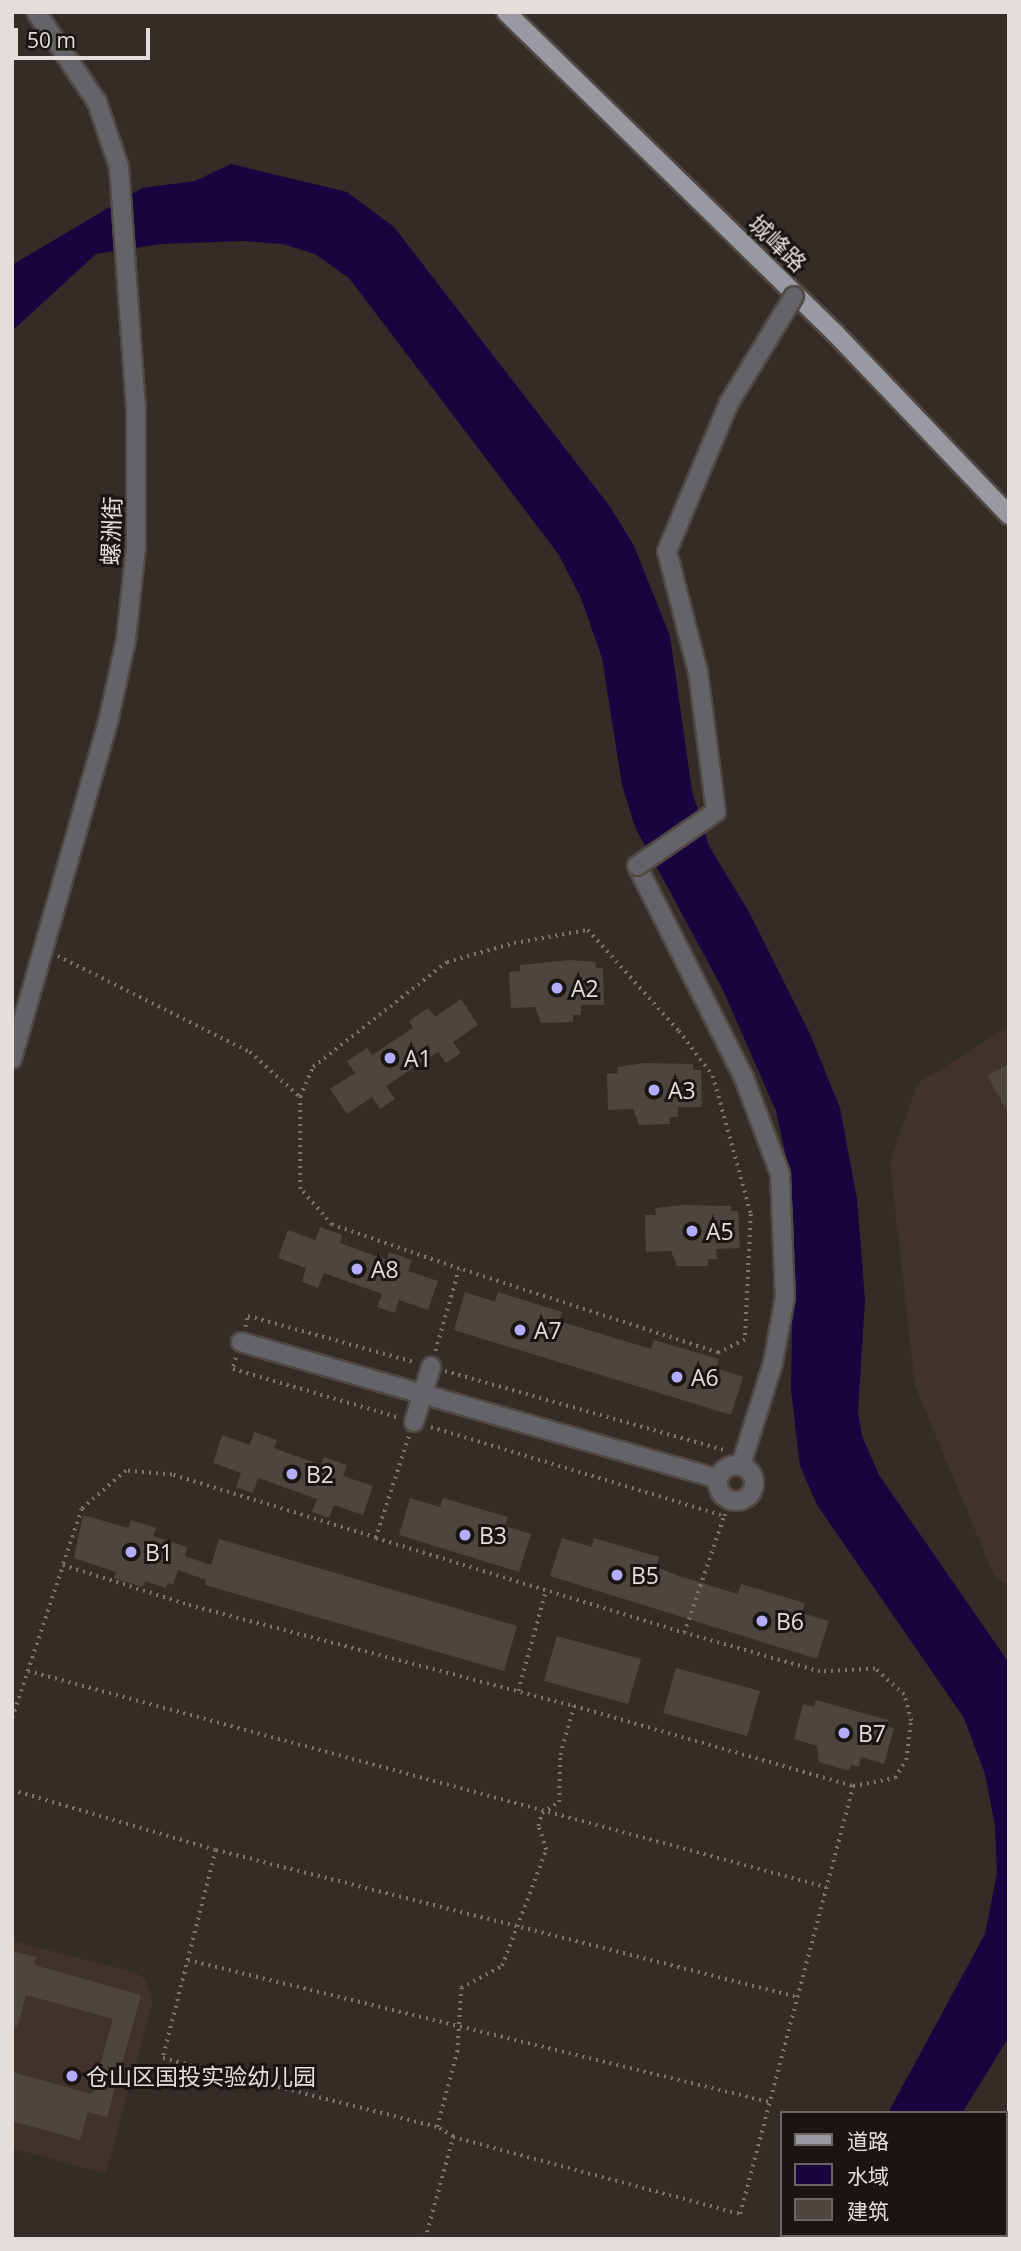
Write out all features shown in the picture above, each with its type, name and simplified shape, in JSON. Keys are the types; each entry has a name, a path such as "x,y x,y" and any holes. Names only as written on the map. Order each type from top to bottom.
{"main road":[{"name":"城峰路","path":"506,12 835,332 1009,515"}],"street":[{"name":"螺洲街","path":"12,1059 99,759 133,594 137,453 122,187 114,147 97,102 36,12"},
{"path":"742,1461 754,1476 754,1489 741,1501 726,1508 718,1479 724,1469 742,1461 773,1363 785,1297 780,1174 744,1077 637,866 716,812 698,672 667,551 729,403 794,296"},
{"path":"241,1342 718,1479"},
{"path":"414,1422 431,1367"}],"path":[{"path":"588,930 713,1076 751,1214 745,1340 718,1353 459,1269 332,1225 300,1189 300,1097 313,1067 447,962 514,943 588,930"},
{"path":"44,949 250,1052 300,1097"},
{"path":"431,1367 459,1269"},
{"path":"684,1633 726,1508 233,1369 248,1316 431,1367 742,1461"},
{"path":"376,1538 414,1422"},
{"path":"12,1718 29,1671 63,1565 82,1508 126,1471 172,1475 684,1633 820,1672 875,1669 904,1695 911,1721 906,1760 895,1778 853,1786 574,1706 189,1605 63,1565"},
{"path":"518,1691 546,1590"},
{"path":"29,1671 542,1813 826,1887"},
{"path":"437,2127 457,2052 461,1988 502,1966 546,1850 538,1826 542,1813 559,1802 560,1755 574,1706"},
{"path":"216,1850 163,2058 437,2127 453,2137 740,2214 853,1786"},
{"path":"12,1790 216,1850 797,1997"},
{"path":"188,1960 769,2102"},
{"path":"425,2239 453,2137"}],"shaded area":[{"path":"1009,1026 1009,1585 995,1578 915,1386 890,1162 917,1084"},
{"name":"仓山区国投实验幼儿园","path":"12,1941 134,1972 145,1979 151,1993 152,2004 106,2174 12,2148"}],"water":[{"path":"231,164 347,192 394,227 611,508 634,546 670,636 692,791 709,846 749,912 810,1034 840,1108 857,1199 865,1300 858,1411 862,1436 879,1475 1009,1663 1009,2037 963,2111 889,2111 985,1934 997,1873 995,1826 985,1774 964,1718 817,1505 800,1466 791,1390 794,1226 788,1166 776,1111 723,990 635,827 622,785 602,658 581,598 559,555 349,278 315,254 283,244 244,241 161,244 96,254 12,331 12,265 142,188 195,181"}],"building":[{"name":"A2","path":"570,960 595,962 596,968 603,968 604,1005 581,1005 581,1015 573,1015 573,1022 541,1023 535,1007 511,1008 509,972 520,971 520,965"},
{"name":"A1","path":"461,999 478,1025 453,1042 461,1053 446,1063 438,1052 386,1086 395,1099 380,1109 372,1097 347,1114 330,1089 355,1073 347,1061 367,1048 372,1055 413,1028 409,1021 428,1008 435,1017"},
{"name":"A3","path":"644,1063 693,1064 693,1070 701,1070 702,1107 678,1107 678,1117 670,1117 670,1124 639,1125 633,1109 608,1110 607,1074 618,1073 617,1067"},
{"path":"1009,1064 1009,1114 987,1076"},
{"name":"A5","path":"681,1205 731,1206 731,1211 738,1211 740,1248 716,1249 717,1259 708,1259 708,1266 677,1266 671,1251 646,1252 645,1215 656,1215 655,1208"},
{"name":"A8","path":"320,1227 342,1235 340,1243 387,1260 389,1252 412,1260 408,1271 438,1281 428,1310 399,1300 395,1313 377,1307 382,1294 324,1273 318,1288 302,1282 306,1268 278,1258 288,1230 315,1240"},
{"path":"465,1292 495,1302 498,1292 562,1312 559,1321 651,1349 654,1340 719,1359 716,1368 743,1377 731,1415 454,1330"},
{"name":"B2","path":"254,1432 277,1440 274,1448 321,1465 324,1457 347,1465 343,1476 373,1486 363,1515 334,1505 329,1518 312,1512 317,1499 258,1478 253,1493 236,1487 241,1473 213,1463 222,1435 250,1445"},
{"name":"B3","path":"410,1498 440,1507 443,1498 508,1517 505,1526 531,1534 519,1572 399,1535"},
{"path":"83,1515 128,1528 131,1520 156,1528 153,1536 187,1547 185,1556 211,1565 219,1539 517,1626 504,1671 205,1585 206,1580 178,1570 173,1585 168,1583 166,1588 145,1581 143,1587 114,1578 116,1572 74,1558"},
{"path":"562,1538 592,1547 594,1538 659,1557 656,1567 738,1594 741,1584 805,1603 802,1613 829,1621 817,1659 550,1576"},
{"path":"557,1636 641,1659 628,1704 544,1681"},
{"path":"676,1668 760,1691 747,1736 663,1713"},
{"name":"B7","path":"816,1700 888,1720 887,1726 894,1728 884,1764 861,1757 859,1767 851,1765 849,1771 819,1762 817,1746 794,1739 803,1704 814,1707"},
{"path":"12,1951 36,1957 34,1965 141,1995 107,2117 88,2112 80,2140 12,2121 12,2072 92,2094 113,2019 26,1995 17,2028 12,2028"}],"place":[{"name":"A2","path":"557,988"},
{"name":"A1","path":"390,1058"},
{"name":"A3","path":"654,1090"},
{"name":"A5","path":"692,1231"},
{"name":"A8","path":"357,1269"},
{"name":"A7","path":"520,1330"},
{"name":"A6","path":"677,1377"},
{"name":"B2","path":"292,1474"},
{"name":"B3","path":"465,1535"},
{"name":"B1","path":"131,1552"},
{"name":"B5","path":"617,1575"},
{"name":"B6","path":"762,1621"},
{"name":"B7","path":"844,1733"},
{"name":"仓山区国投实验幼儿园","path":"72,2076"}]}
